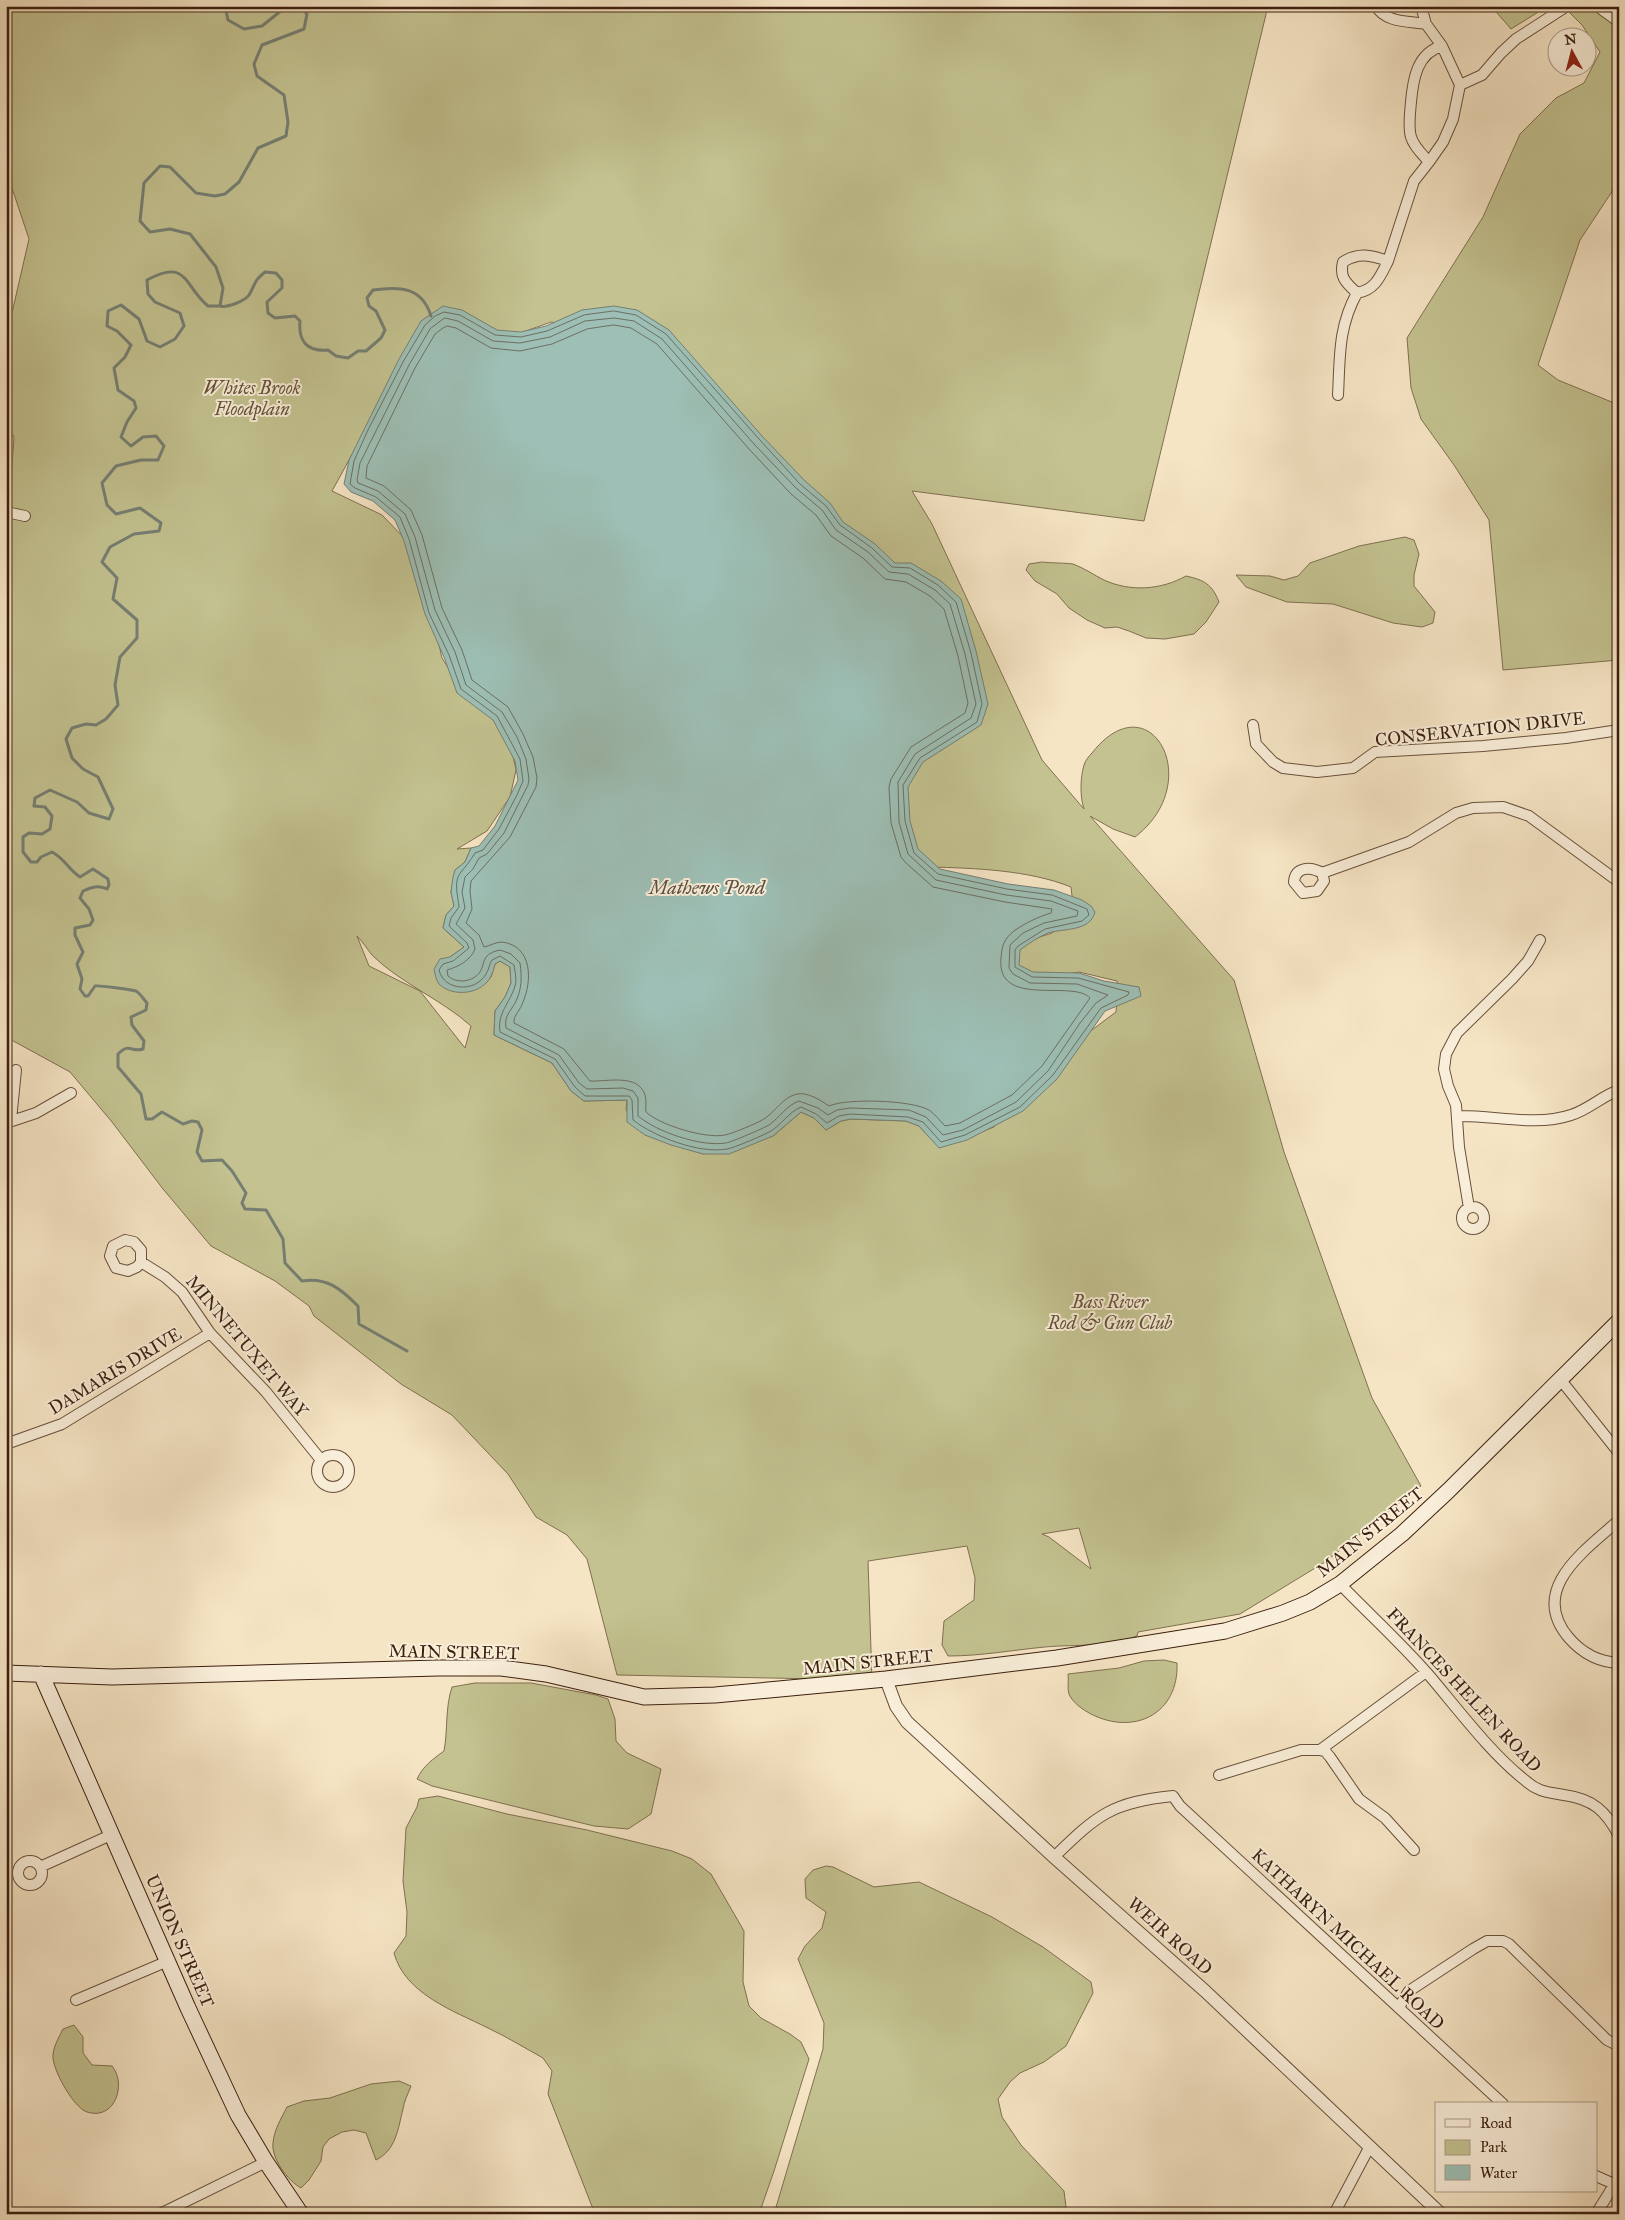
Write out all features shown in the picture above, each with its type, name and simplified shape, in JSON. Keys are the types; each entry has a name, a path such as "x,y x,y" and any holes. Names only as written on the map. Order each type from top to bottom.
{"main road":[{"name":"MAIN STREET","path":"6,1673 112,1677 501,1668 546,1674 644,1697 715,1695 886,1679 1057,1658 1225,1631 1283,1613 1310,1602 1340,1584 1402,1534 1619,1321"},
{"name":"UNION STREET","path":"41,1674 238,2115 266,2162 301,2214"}],"street":[{"path":"1376,6 1381,14 1387,18 1426,24"},
{"path":"1388,261 1372,255 1352,256 1343,262 1341,272 1345,283 1357,293 1368,292 1377,282 1388,261 1414,182 1443,142 1453,119 1460,85 1442,46 1426,24 1420,6"},
{"path":"1460,85 1482,75 1516,39 1567,6"},
{"path":"1597,6 1619,22"},
{"path":"1429,162 1411,138 1410,115 1414,79 1422,60 1433,48 1442,46"},
{"path":"1338,395 1342,330 1347,311 1357,293"},
{"path":"6,512 25,516"},
{"name":"CONSERVATION DRIVE","path":"1253,725 1256,744 1273,762 1283,768 1316,772 1353,768 1375,752 1483,746 1566,738 1619,730"},
{"path":"1322,873 1409,842 1456,813 1474,808 1502,807 1528,816 1619,882"},
{"path":"1469,1208 1459,1148 1458,1116 1444,1069 1450,1045 1457,1032 1468,1020 1528,961 1540,940"},
{"path":"16,1070 8,1121 36,1114 71,1093"},
{"path":"1458,1116 1518,1119 1561,1118 1584,1110 1608,1094 1619,1090"},
{"name":"MINNETUXET WAY","path":"141,1262 165,1277 182,1292 210,1333 266,1392 321,1460"},
{"name":"DAMARIS DRIVE","path":"6,1444 62,1424 210,1333"},
{"path":"1560,1378 1619,1453"},
{"path":"1619,1520 1568,1568 1559,1582 1555,1599 1557,1618 1565,1633 1574,1643 1592,1657 1603,1661 1619,1663"},
{"name":"FRANCES HELEN ROAD","path":"1340,1584 1426,1672 1471,1725 1526,1781 1539,1791 1574,1797 1594,1804 1608,1816 1619,1836"},
{"path":"1320,1750 1426,1672"},
{"name":"WEIR ROAD","path":"886,1679 896,1706 907,1722 1054,1857 1205,1991 1441,2214"},
{"path":"1219,1776 1301,1750 1320,1750 1330,1757 1359,1799 1385,1818 1414,1850"},
{"name":"KATHARYN MICHAEL ROAD","path":"1054,1857 1102,1814 1134,1801 1173,1796 1180,1806 1501,2102"},
{"path":"40,1867 113,1834"},
{"path":"1399,2007 1409,1990 1473,1949 1487,1941 1503,1941 1509,1944 1607,2040 1619,2046"},
{"path":"76,2000 168,1961"},
{"path":"1334,2214 1370,2146"},
{"path":"160,2214 266,2162"},
{"path":"1596,2214 1616,2181 1598,2176"}],"green space":[{"name":"Bass River Rod & Gun Club","path":"6,6 1268,6 1144,521 912,491 932,524 1042,760 1084,809 1081,788 1085,763 1091,754 1113,733 1133,727 1150,733 1162,747 1168,767 1167,790 1156,815 1135,837 1113,829 1090,816 1234,980 1284,1152 1372,1398 1421,1486 1325,1562 1240,1614 1138,1632 1137,1636 1115,1642 948,1656 942,1645 944,1621 974,1600 975,1578 967,1546 868,1561 872,1680 617,1675 587,1559 567,1535 536,1517 508,1474 452,1415 401,1384 314,1316 309,1306 275,1281 211,1246 70,1072 6,1037 6,546 14,438 13,435 6,432 6,339 29,239 12,188 6,177","holes":["425,322 501,340 551,322 607,333 875,548 895,829 929,867 983,869 1019,873 1055,881 1071,887 1074,914 1052,933 1018,944 1006,998 1057,976 1079,972 1117,981 1116,1012 1061,1053 1017,1094 994,1127 961,1140 935,1143 919,1126 906,1121 851,1119 841,1121 826,1130 814,1118 801,1112 773,1136 704,1154 645,1135 626,1110 627,1100 584,1101 571,1091 552,1063 494,1035 495,1011 505,997 511,983 510,967 500,961 495,964 491,977 482,986 450,957 464,947 443,928 446,915 454,906 451,892 455,870 465,862 471,848 457,849 487,831 510,797 516,770 511,747 486,708 452,674 442,658 437,636 406,540 382,515 332,491","357,936 372,955 383,965 447,1007 471,1026 465,1048 420,991 369,966","1079,1528 1091,1569 1049,1537 1042,1534"]},
{"path":"1491,6 1548,6 1511,29"},
{"path":"1563,6 1619,7 1619,181 1580,240 1538,365 1558,380 1619,405 1619,660 1503,670 1489,520 1454,465 1421,419 1411,388 1407,338 1483,217 1520,134 1556,98 1584,83 1587,78 1598,78 1598,56 1600,52 1598,49 1598,28 1584,28"},
{"path":"1405,537 1414,540 1419,554 1414,575 1414,586 1435,612 1433,623 1422,627 1393,623 1333,604 1287,602 1246,587 1236,575 1270,576 1284,580 1298,576 1310,563 1359,546"},
{"path":"1042,562 1073,564 1114,584 1135,588 1156,587 1186,576 1207,584 1219,602 1206,622 1194,634 1165,639 1146,638 1117,627 1105,628 1087,620 1069,608 1057,594 1035,581 1026,570 1029,564"},
{"path":"1164,1660 1177,1663 1176,1681 1170,1696 1162,1707 1151,1716 1138,1721 1107,1720 1091,1714 1078,1706 1069,1694 1068,1674 1119,1668 1144,1661"},
{"path":"475,1683 531,1683 608,1699 615,1719 616,1741 627,1753 661,1769 651,1814 628,1829 594,1826 432,1786 417,1779 425,1767 444,1751 448,1703 452,1687"},
{"path":"438,1796 507,1814 587,1830 672,1851 692,1859 711,1874 744,1931 743,1982 749,2006 761,2018 801,2042 809,2059 759,2214 595,2214 548,2094 552,2071 543,2058 432,2000 409,1980 400,1967 394,1953 406,1936 407,1912 403,1881 406,1828 419,1799"},
{"path":"826,1866 833,1867 874,1887 919,1882 992,1917 1043,1947 1091,1982 1093,1993 1066,2046 1044,2062 1020,2073 1010,2082 998,2099 1002,2117 1021,2145 1064,2191 1066,2207 1062,2214 774,2214 823,2049 824,2023 798,1959 805,1946 822,1928 826,1912 806,1898 805,1879 813,1870"},
{"path":"74,2025 83,2037 83,2053 92,2065 112,2066 116,2074 118,2091 116,2099 105,2111 97,2113 87,2112 76,2104 66,2089 54,2064 53,2054 63,2029"},
{"path":"399,2081 411,2086 404,2103 395,2138 383,2156 376,2160 366,2133 354,2130 342,2132 329,2139 323,2147 321,2161 309,2180 301,2188 286,2175 275,2155 273,2143 276,2129 287,2107 304,2101 330,2098 371,2084"}],"water":[{"name":"Mathews Pond","path":"443,306 462,310 497,330 521,332 546,326 582,310 614,306 637,310 669,330 762,436 804,480 830,503 843,522 875,544 895,563 911,563 941,581 961,599 976,651 988,704 981,725 923,762 908,787 910,821 918,849 940,869 1008,884 1054,890 1082,900 1091,906 1095,912 1088,923 1076,928 1054,931 1041,936 1020,950 1019,965 1033,972 1079,973 1104,981 1139,987 1141,996 1105,1011 1057,1079 1023,1111 967,1140 939,1148 919,1126 906,1121 851,1119 841,1121 826,1130 814,1118 801,1112 773,1136 729,1154 703,1154 645,1135 627,1122 627,1100 584,1101 571,1091 552,1063 494,1035 495,1011 505,997 511,983 510,967 500,961 495,964 487,982 475,990 467,992 452,991 439,984 434,969 440,959 450,957 464,947 443,928 446,915 454,906 451,892 455,870 465,862 471,848 479,846 495,826 518,780 515,761 493,720 457,693 425,614 404,541 395,520 373,501 351,492 344,484 349,460 399,359 421,321"}],"waterway":[{"path":"225,6 228,20 244,29 262,26 287,6"},
{"path":"300,6 307,14 304,29 262,45 254,64 257,76 284,95 288,122 286,136 258,148 239,182 225,194 215,196 196,193 170,167 160,166 144,183 140,221 150,232 170,229 190,234 216,267 223,288 220,306 208,306 184,277 178,273 160,274 147,280 148,294 155,302 180,313 184,326 175,339 160,347 147,341 139,319 121,305 108,311 107,326 117,331 131,345 125,357 114,368 118,390 134,401 136,408 127,422 121,437 131,446 143,437 156,436 164,446 158,460 141,460 116,466 102,483 107,505 116,514 140,508 161,523 159,531 134,534 110,547 102,562 117,578 113,599 137,620 137,638 120,657 115,685 118,705 106,719 96,725 86,724 72,728 66,739 72,758 83,769 98,777 113,809 109,819 89,813 77,802 50,790 35,798 34,806 45,807 52,816 50,829 42,834 29,833 23,837 23,852 31,862 37,862 41,857 52,852 60,857 80,877 93,869 108,879 109,885 107,889 89,888 83,891 80,898 89,909 93,920 90,925 75,928 75,935 83,952 77,964 82,979 80,989 85,996 88,996 95,986 134,990 147,1003 146,1010 131,1017 132,1025 144,1041 143,1049 128,1048 118,1054 118,1067 141,1094 146,1119 152,1119 162,1112 183,1124 192,1121 198,1122 202,1130 197,1152 202,1161 222,1160 232,1171 246,1193 242,1203 245,1209 266,1210 283,1239 285,1263 302,1281 311,1280 326,1283 346,1294 358,1306 359,1324 407,1351"},
{"path":"220,306 231,305 244,300 265,272 276,273 282,280 282,288 267,302 268,313 275,318 295,316 300,321 301,335 306,344 315,349 328,350 336,356 348,358 358,351 366,351 381,338 385,330 376,311 369,306 367,298 373,290 392,288 416,294 427,306 431,316"}],"park label":[{"name":"Whites Brook Floodplain","path":"252,398"}]}
